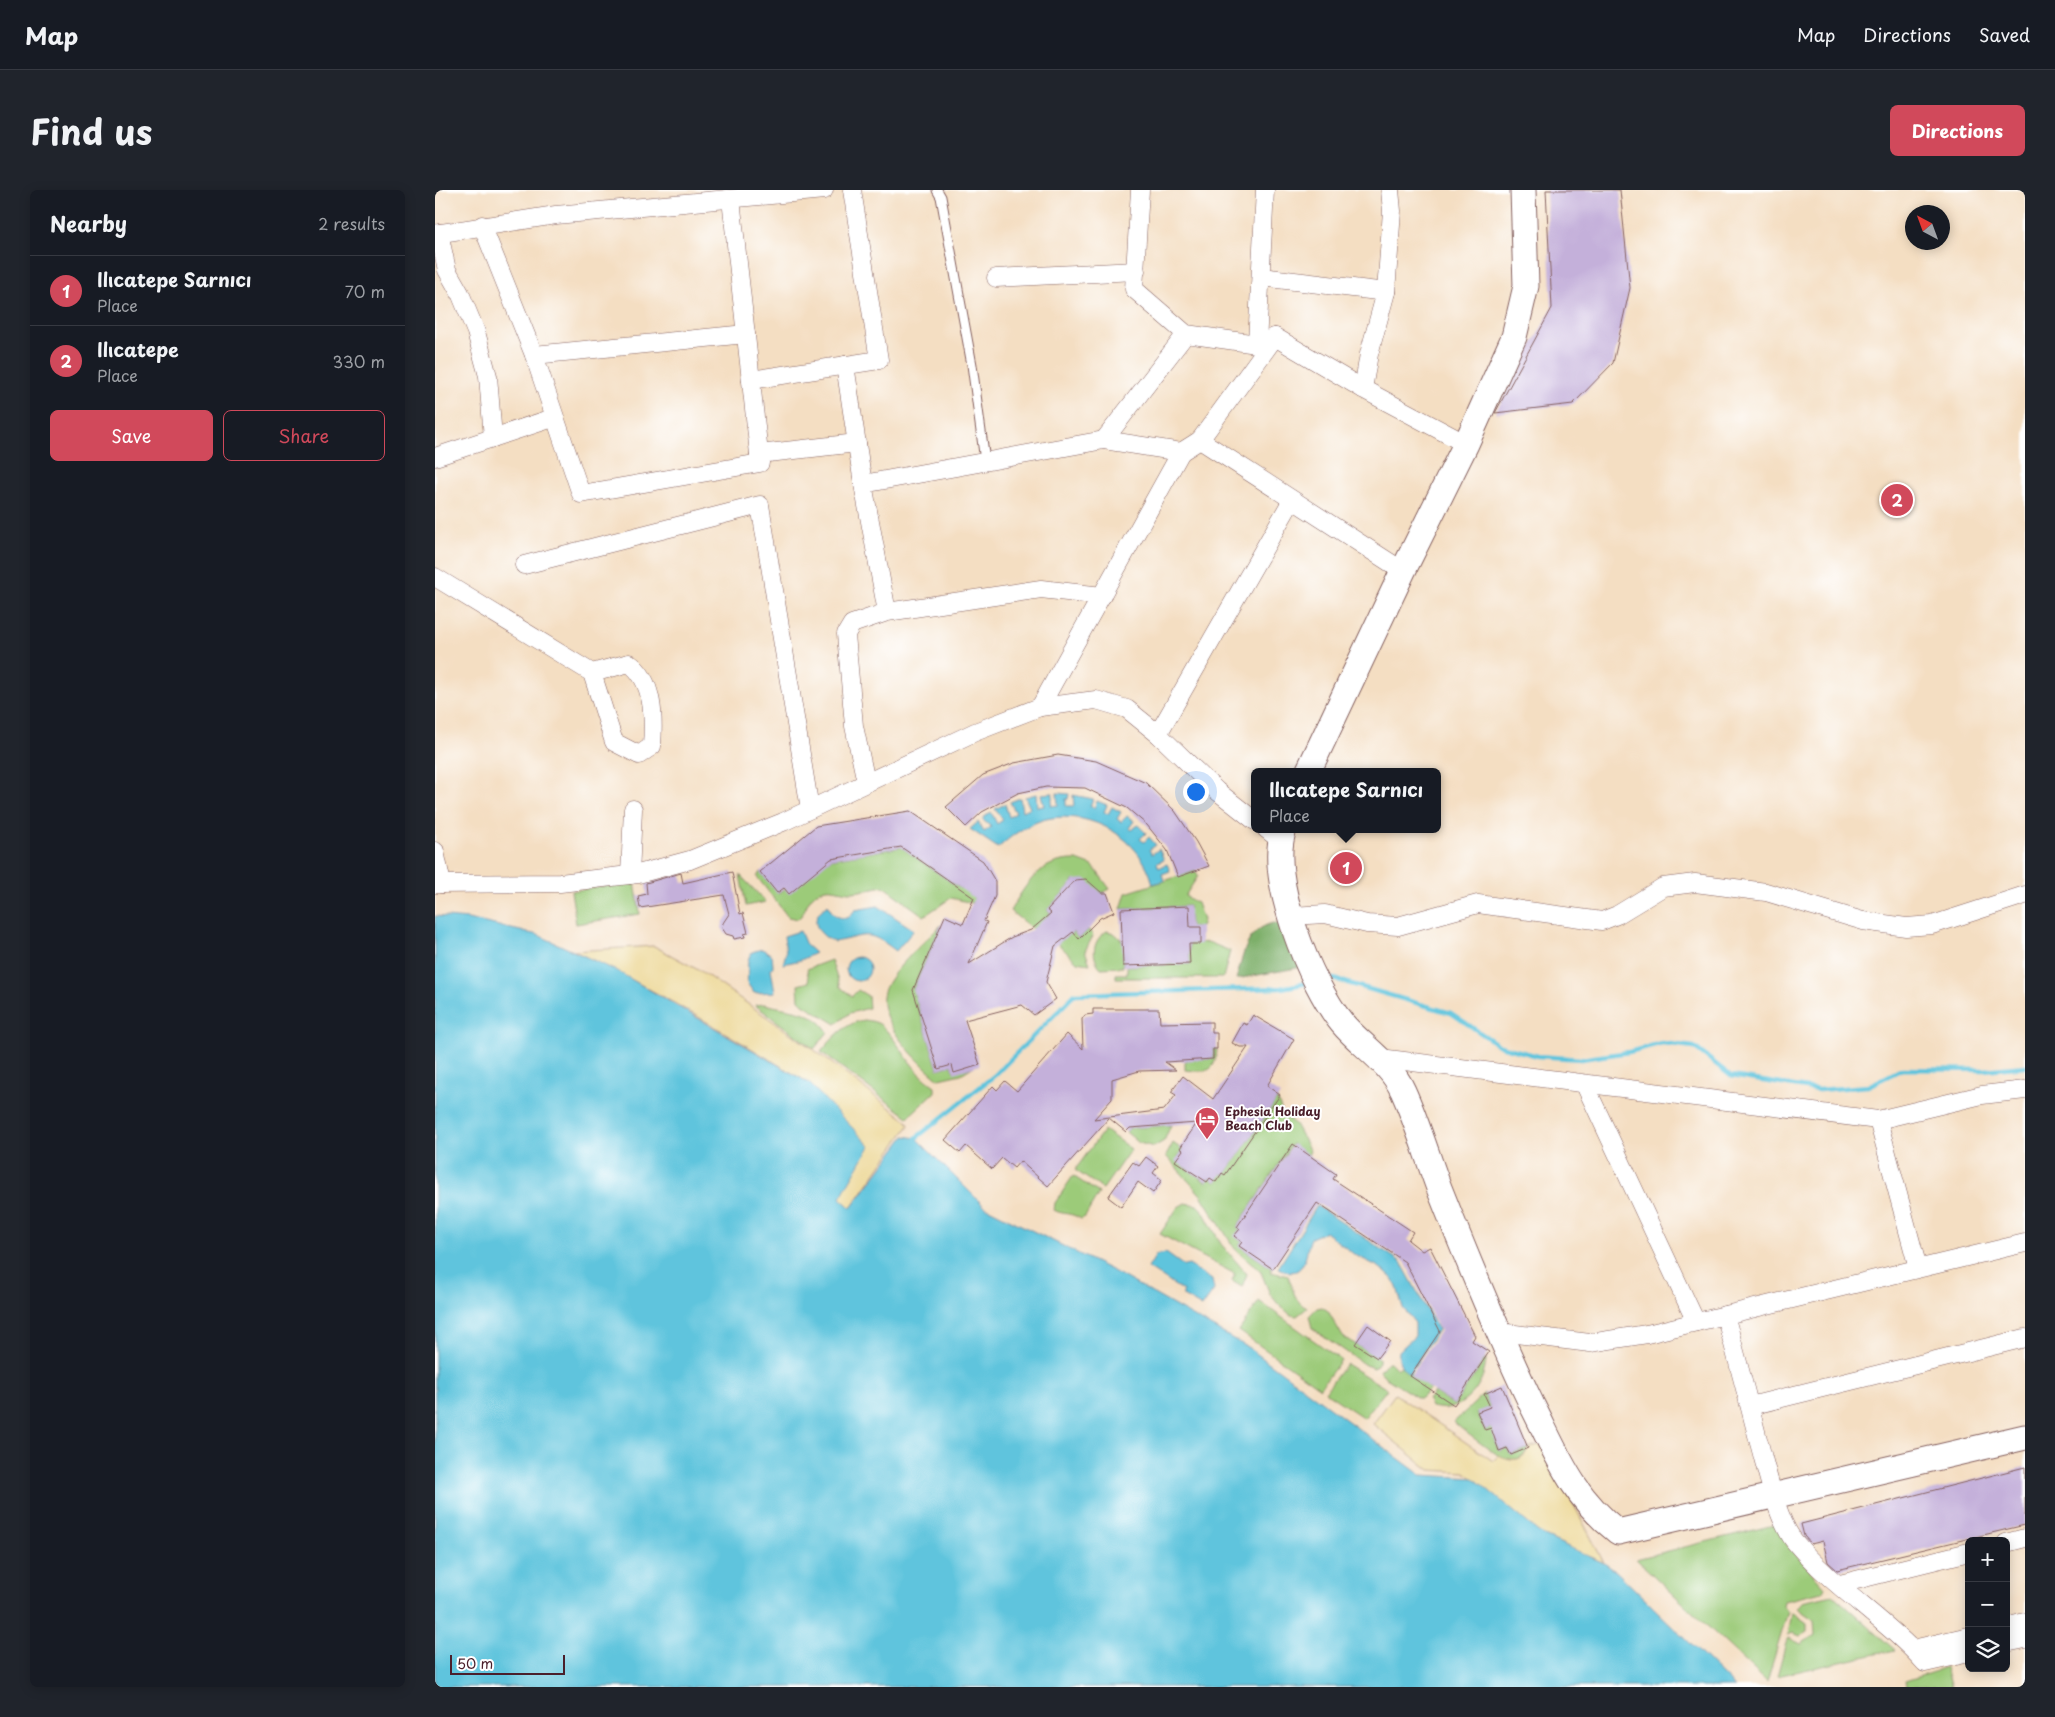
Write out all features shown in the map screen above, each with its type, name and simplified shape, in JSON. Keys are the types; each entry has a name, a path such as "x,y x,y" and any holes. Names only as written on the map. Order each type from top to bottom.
{"street":[{"path":"493,438 488,376 476,332 460,293 447,270 437,233 556,215 824,190"},
{"path":"751,380 879,360 852,190"},
{"path":"1140,190 1135,289 1186,334 1257,344 1275,337"},
{"path":"1257,344 1265,190"},
{"path":"1363,389 1369,354 1386,292 1392,211 1390,190"},
{"path":"1310,768 1403,571 1466,444 1514,337 1526,286 1523,190"},
{"path":"482,225 534,355 553,418 581,494 760,463 731,199"},
{"path":"996,278 1136,271"},
{"path":"1261,278 1386,292"},
{"path":"534,355 746,334"},
{"path":"1104,440 1186,334"},
{"path":"1275,337 1363,389 1466,444"},
{"path":"1041,707 1181,452 1200,440 1275,337"},
{"path":"845,365 863,484 887,612"},
{"path":"435,457 553,418"},
{"path":"863,484 1104,440 1181,452"},
{"path":"1200,440 1403,571"},
{"path":"759,454 857,443"},
{"path":"1158,734 1292,500"},
{"path":"524,565 760,505 810,809"},
{"path":"435,576 592,673 614,742 639,755 652,746 654,714 640,671 629,663 592,673"},
{"path":"866,782 854,726 846,634 849,626 855,622 887,612 1041,589 1102,596"},
{"path":"435,850 439,884 560,883 630,875 690,860 810,809 975,732 1041,707 1096,700 1127,709 1158,734 1217,791 1251,817"},
{"path":"630,875 633,810"},
{"path":"1276,833 1284,889 1296,936 1323,995 1342,1024 1380,1058 1402,1089 1467,1259 1499,1332 1571,1484 1597,1516 1618,1532 2025,1437"},
{"path":"1291,916 1325,914 1367,924 1398,926 1478,904 1602,921 1617,915 1663,887 1695,883 1766,892 1863,920 1906,926 1932,925 2025,895"},
{"path":"1380,1058 1878,1120 1982,1095 2025,1090"},
{"path":"1585,1085 1696,1322"},
{"path":"1878,1120 1918,1268"},
{"path":"1499,1332 1590,1343 1647,1334 2025,1242"},
{"path":"1725,1315 1774,1497 1794,1540 1819,1569 1840,1584 1913,1649 1925,1663 1965,1653"},
{"path":"1749,1406 2025,1338"},
{"path":"2010,1542 2025,1538"},
{"path":"1840,1584 1965,1553"},
{"path":"2010,1626 2025,1622"},
{"path":"1913,1649 1965,1637"},
{"path":"2010,1642 2025,1638"}],"lane":[{"path":"937,190 941,197 973,366 985,462"}],"green space":[{"path":"901,847 961,889 968,880 976,904 951,898 924,916 883,886 853,892 825,889 812,897 798,919 788,917 757,877 760,872 778,893 831,859"},
{"path":"1077,860 1093,866 1110,889 1102,893 1075,880 1047,910 1051,913 1040,923 1061,941 1073,932 1079,939 1088,930 1090,931 1093,936 1085,951 1090,964 1077,962 1054,940 1043,937 1010,911 1029,882 1044,868 1064,861"},
{"path":"1195,871 1198,876 1185,896 1197,903 1203,920 1201,927 1190,927 1189,906 1121,909 1126,893"},
{"path":"740,875 766,902 746,906"},
{"path":"635,882 640,914 576,924 571,891"},
{"path":"1273,923 1284,924 1302,967 1236,979 1251,937 1264,926"},
{"path":"941,925 913,990 938,1069 952,1065 954,1072 974,1066 961,1074 939,1079 902,1042 887,1019 883,1007 883,996 885,988 898,969"},
{"path":"1107,931 1114,933 1123,941 1123,967 1101,968 1095,959 1096,943 1102,934"},
{"path":"1208,942 1230,951 1223,978 1116,978 1116,974 1127,974 1127,966 1190,964 1189,944"},
{"path":"831,960 840,987 852,996 858,990 868,996 869,1008 850,1013 836,1024 799,1000 798,985 809,982 807,969"},
{"path":"765,1004 808,1014 822,1024 828,1032 814,1049 755,1005"},
{"path":"865,1020 881,1025 912,1065 935,1086 935,1092 908,1117 821,1052 846,1027"},
{"path":"1213,1049 1217,1049 1216,1057 1209,1070 1185,1070 1185,1062 1188,1059 1213,1059"},
{"path":"1277,1099 1284,1116 1295,1124 1310,1151 1308,1155 1292,1144 1237,1227 1240,1229 1235,1236 1242,1242 1239,1246 1273,1269 1270,1269 1271,1272 1288,1276 1296,1298 1307,1308 1297,1316 1291,1315 1279,1305 1270,1294 1260,1270 1235,1249 1201,1195 1166,1156 1173,1143 1183,1150 1178,1157 1184,1167 1206,1182 1210,1178 1216,1182 1222,1173 1225,1175"},
{"path":"1171,1125 1164,1141 1154,1147 1139,1143 1126,1132 1130,1128"},
{"path":"1104,1130 1131,1149 1103,1189 1075,1170"},
{"path":"1073,1176 1099,1193 1085,1217 1081,1219 1074,1215 1054,1210 1055,1203"},
{"path":"1185,1203 1197,1205 1203,1211 1221,1244 1247,1274 1242,1287 1232,1281 1235,1274 1160,1234 1178,1207"},
{"path":"1259,1301 1341,1360 1320,1388 1239,1331"},
{"path":"1322,1307 1328,1311 1343,1337 1379,1358 1379,1362 1374,1368 1365,1365 1312,1328 1309,1316 1317,1308"},
{"path":"1486,1358 1481,1380 1467,1399 1451,1408 1431,1407 1428,1400 1434,1392 1454,1405"},
{"path":"1387,1362 1390,1362 1397,1369 1401,1366 1430,1389 1421,1398 1418,1398 1386,1378 1380,1371"},
{"path":"1346,1364 1387,1389 1364,1418 1325,1392"},
{"path":"1484,1394 1490,1407 1477,1413 1485,1430 1498,1425 1502,1437 1495,1439 1499,1451 1507,1448 1511,1455 1528,1448 1525,1454 1519,1458 1509,1460 1501,1457 1454,1422"},
{"path":"1778,1524 1787,1545 1825,1587 1822,1592 1784,1601 1783,1606 1788,1611 1767,1682 1636,1559"},
{"path":"1833,1595 1895,1650 1777,1676 1789,1638 1801,1644 1815,1635 1814,1620 1797,1608 1802,1602"},
{"path":"1792,1612 1807,1623 1807,1632 1800,1636 1793,1633 1788,1635"},
{"path":"1946,1668 1952,1687 1906,1687 1905,1681"}],"sand":[{"path":"654,946 702,972 817,1052 906,1120 909,1125 851,1208 839,1198 809,1083 664,997 574,951"},
{"path":"1395,1394 1493,1461 1499,1455 1512,1459 1520,1458 1526,1453 1528,1448 1545,1443 1556,1470 1604,1563 1542,1535 1465,1472 1430,1470 1373,1424"}],"water":[{"path":"1053,793 1051,806 1058,805 1057,793 1069,794 1068,799 1066,799 1066,806 1074,806 1073,795 1093,799 1090,806 1094,808 1097,801 1107,805 1104,812 1108,814 1112,807 1121,812 1117,819 1121,822 1127,816 1134,821 1129,828 1132,830 1138,825 1146,833 1140,839 1144,842 1149,837 1156,845 1149,850 1152,854 1159,849 1164,860 1157,863 1159,868 1167,864 1170,871 1162,874 1164,881 1153,884 1147,868 1138,853 1113,831 1097,823 1063,817 1046,819 1020,830 998,848 970,829 978,822 984,832 991,827 982,819 991,812 997,824 1003,820 995,809 1005,804 1009,817 1016,813 1010,802 1020,798 1022,811 1030,808 1025,797 1036,794 1037,807 1044,806 1041,794"},
{"path":"828,905 835,915 841,918 848,918 855,910 878,906 914,930 896,951 872,936 860,936 834,942 822,934 816,925 818,915"},
{"path":"435,916 468,919 538,935 617,971 809,1083 870,1146 840,1198 851,1208 905,1136 916,1138 985,1207 1115,1272 1249,1348 1421,1475 1474,1478 1542,1535 1604,1563 1617,1572 1735,1687 435,1687"},
{"path":"800,931 806,945 815,953 801,960 783,964 786,953 784,936"},
{"path":"762,949 772,955 773,966 771,969 775,992 754,993 747,983 750,955 752,952"},
{"path":"858,957 866,961 870,969 866,977 858,981 850,977 846,969 850,961"},
{"path":"1317,1206 1401,1262 1438,1330 1409,1374 1401,1364 1399,1351 1415,1336 1415,1323 1403,1308 1397,1287 1392,1278 1379,1267 1355,1255 1325,1232 1311,1238 1303,1264 1299,1269 1287,1271 1278,1268"},
{"path":"1166,1253 1184,1266 1189,1265 1212,1280 1214,1290 1202,1307 1183,1296 1183,1291 1148,1268 1156,1255"}],"building":[{"path":"1546,190 1620,190 1630,288 1613,363 1573,404 1495,413 1552,308"},
{"path":"1058,755 1096,761 1146,783 1175,811 1196,842 1209,866 1178,877 1167,850 1147,825 1127,808 1085,788 1046,787 1018,793 982,812 966,827 946,807 983,775 1014,763"},
{"path":"910,811 983,861 995,881 995,896 984,921 987,922 969,964 1012,937 1031,930 1051,913 1047,910 1075,880 1086,879 1102,893 1107,893 1114,912 1100,918 1079,939 1073,932 1055,946 1046,982 1056,999 1034,1015 1022,1005 965,1020 980,1065 954,1073 952,1065 938,1069 913,990 945,916 963,924 974,898 901,847 831,859 789,894 784,888 777,893 760,872 816,826"},
{"path":"732,872 740,914 743,913 748,933 744,934 745,937 734,939 733,936 726,934 722,928 729,914 724,895 640,908 638,896 647,894 646,883 681,873 683,883"},
{"path":"1189,906 1190,927 1201,927 1201,944 1189,944 1190,964 1123,966 1121,909"},
{"path":"1093,1009 1159,1009 1160,1023 1212,1022 1212,1033 1217,1033 1217,1049 1213,1049 1213,1059 1165,1062 1176,1070 1139,1071 1112,1079 1112,1099 1094,1119 1164,1110 1176,1095 1171,1092 1183,1076 1213,1099 1248,1047 1240,1047 1232,1043 1243,1023 1247,1025 1253,1015 1294,1039 1267,1086 1280,1095 1225,1175 1222,1173 1216,1182 1210,1178 1207,1182 1175,1161 1183,1150 1180,1148 1197,1123 1130,1128 1126,1132 1109,1118 1048,1186 1020,1161 1014,1168 1002,1158 992,1169 966,1146 960,1153 945,1140 993,1086 997,1090 1005,1081 1017,1091 1067,1034 1083,1049 1082,1019 1085,1015 1093,1014"},
{"path":"1293,1144 1336,1174 1333,1179 1413,1232 1408,1240 1422,1251 1430,1247 1475,1336 1472,1341 1489,1352 1454,1405 1410,1376 1440,1331 1405,1262 1317,1203 1273,1269 1239,1246 1242,1242 1234,1236 1240,1229 1237,1227"},
{"path":"1146,1157 1158,1166 1153,1173 1162,1180 1153,1193 1138,1182 1121,1207 1108,1197 1133,1162 1139,1166"},
{"path":"1368,1325 1390,1341 1377,1358 1355,1344"},
{"path":"1502,1386 1528,1448 1511,1455 1507,1448 1499,1451 1491,1428 1485,1430 1477,1412 1490,1407 1484,1394"},
{"path":"2025,1467 2025,1525 1975,1537 1965,1537 1965,1539 1837,1570 1828,1562 1823,1541 1811,1544 1804,1536 1801,1524"}],"waterway":[{"path":"1325,980 1334,979 1451,1013 1500,1046 1538,1056 1581,1059 1629,1052 1662,1043 1694,1047 1731,1076 1819,1090 1868,1086 1902,1069 1984,1070 2025,1066"},
{"path":"916,1138 995,1075 1075,994 1281,988 1308,983"}],"place":[{"name":"Ilıcatepe","path":"1897,500"},
{"name":"Ilıcatepe Sarnıcı","path":"1346,868"},
{"name":"Ephesia Holiday Beach Club","path":"1207,1140"}]}
